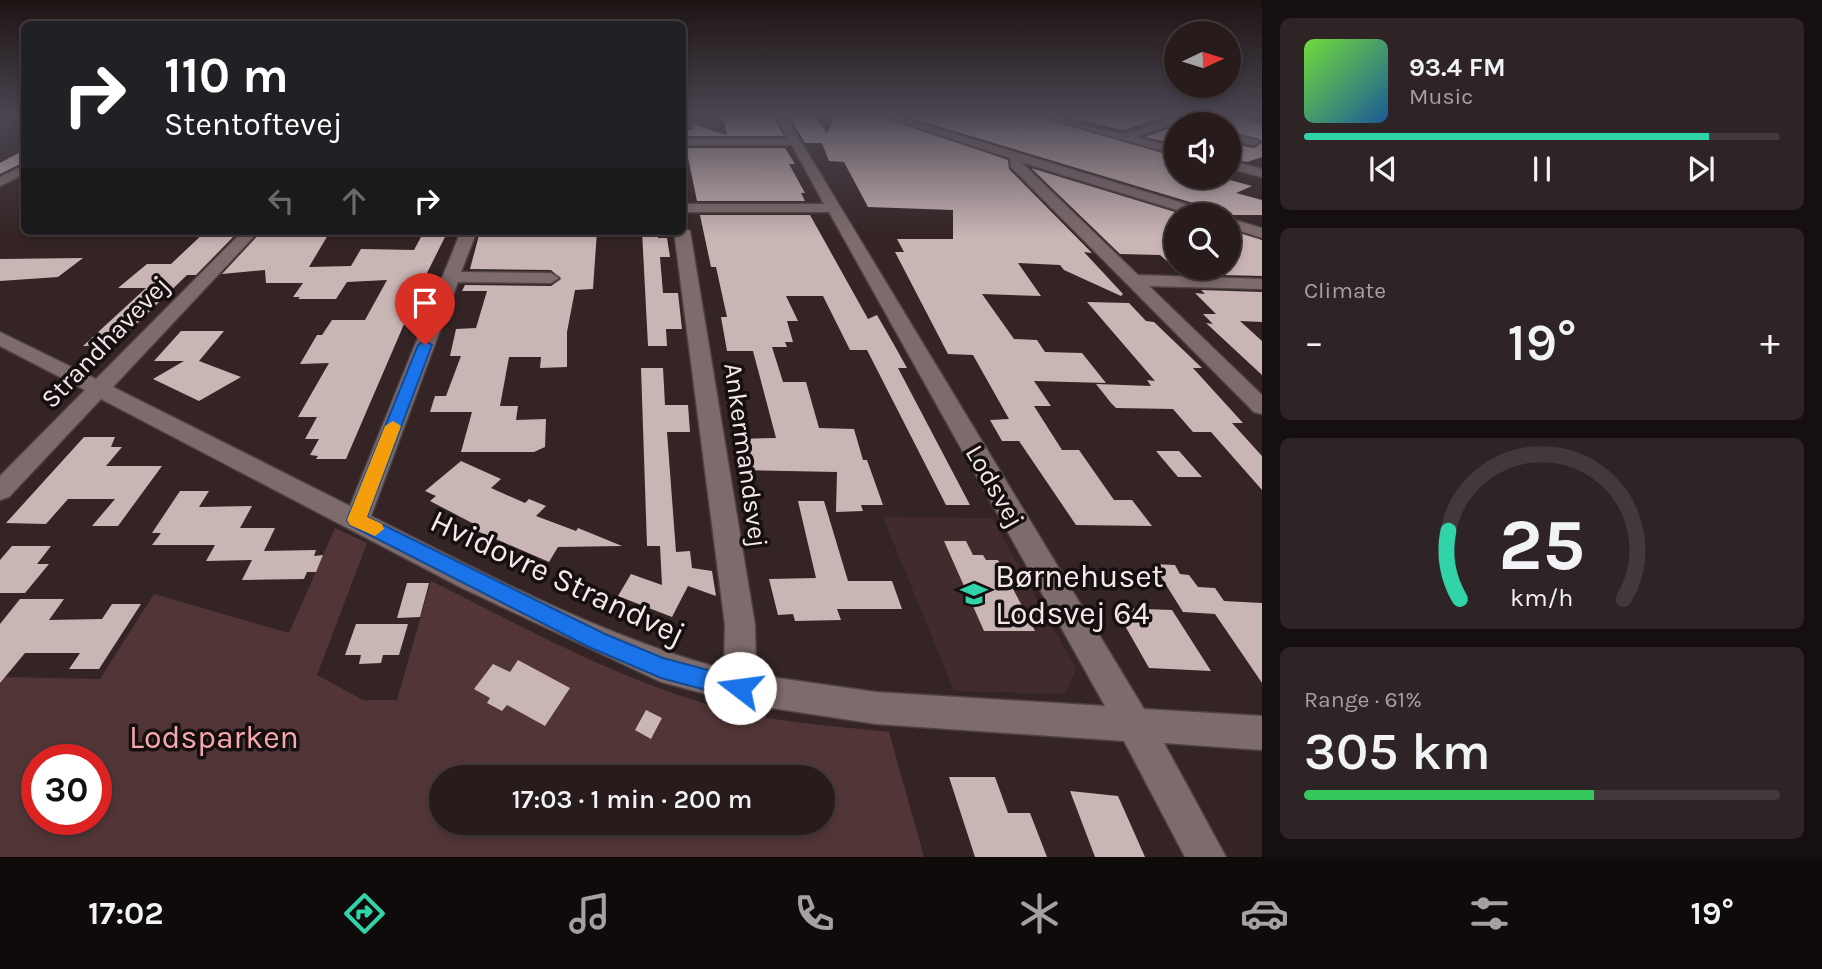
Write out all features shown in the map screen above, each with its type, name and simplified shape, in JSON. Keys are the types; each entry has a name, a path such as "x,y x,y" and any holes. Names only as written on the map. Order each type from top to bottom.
{"street":[{"name":"Lodsvej","path":"804,157 1133,724 1206,857"},
{"path":"1016,157 1015,164 1262,407"},
{"path":"1019,157 1168,203"},
{"path":"0,164 21,166"},
{"path":"1241,167 1262,173"},
{"path":"0,182 21,168"},
{"path":"686,208 833,208"},
{"path":"1241,226 1262,233"},
{"name":"Strandhavevej","path":"0,491 247,235"},
{"path":"357,520 468,235"},
{"name":"Ankermandsvej","path":"683,235 740,625 740,688"},
{"path":"452,277 551,278"},
{"path":"1132,280 1262,284"},
{"name":"Hvidovre Strandvej","path":"0,338 597,640 661,667 740,688 876,708 1262,733"}],"shaded area":[{"name":"Børnehuset Lodsvej 64","path":"883,517 992,518 1076,669 1065,694 954,691"}],"green space":[{"name":"Lodsparken","path":"335,528 367,543 317,675 363,700 397,700 431,581 587,658 668,691 751,715 889,732 924,857 0,857 0,677 100,679 154,594 289,633"}],"building":[{"path":"11,157 21,157 21,164 0,174 0,163"},
{"path":"688,157 791,157 795,164 789,164 805,193 801,193 805,201 697,201"},
{"path":"827,157 999,157 1008,160 1009,169 1092,253 1084,252 1123,294 1121,296 1064,270 1060,265 1018,263 1041,296 982,294 1014,339 1037,340 1045,352 1082,353 1106,383 1034,381 1051,406 1034,406 1062,450 1079,450 1114,500 1132,500 1152,526 1076,525 1019,441 1002,441 990,420 1009,419 973,355 948,354 895,252 904,252 897,239 953,239 953,210 868,207 844,162 829,161"},
{"path":"1040,157 1164,157 1164,189 1241,189 1241,183 1252,186 1236,193 1262,200 1262,215 1241,215 1241,203 1193,203"},
{"path":"1241,157 1262,157 1262,157 1247,162 1241,161"},
{"path":"1031,168 1164,209 1164,258 1160,255 1120,254"},
{"path":"700,215 810,215 868,319 877,315 907,368 898,368 970,505 946,505 867,350 850,350 823,296 786,296 798,321 787,321 793,342 785,342 787,347 772,347 783,382 806,382 819,428 854,429 863,460 867,460 883,505 861,505 863,511 836,512 837,472 738,470 735,439 776,438 753,351 727,351 721,317 727,317 716,267 711,267"},
{"path":"1241,234 1262,240 1262,276 1241,275"},
{"path":"202,235 235,235 196,275 187,275 115,345 83,346 146,288 118,288 147,264 171,264"},
{"path":"258,235 328,235 309,267 351,266 361,249 414,250 421,237 445,237 420,287 346,459 316,459 318,456 310,455 319,439 305,439 317,417 298,417 329,363 300,364 317,335 322,335 332,320 365,320 387,280 347,282 336,299 298,299 300,297 293,297 303,283 266,283 265,270 222,274"},
{"path":"479,235 597,235 593,289 575,290 567,332 567,367 540,368 541,357 509,357 500,406 518,406 516,420 546,419 545,447 534,452 461,452 472,412 430,412 435,396 446,396 461,356 450,356 456,329 476,328 487,291 462,291 465,285 551,286 561,279 551,270 470,269"},
{"path":"642,235 658,235 658,238 667,238 670,257 660,257 663,293 678,293 682,329 666,329 667,346 648,346"},
{"path":"83,258 58,277 0,281 0,259"},
{"path":"1201,290 1262,292 1262,322 1240,321 1262,341 1262,375 1206,323 1213,324 1203,314 1216,314 1195,293 1205,294"},
{"path":"1087,302 1129,303 1146,321 1154,322 1202,368 1193,368 1243,423 1232,423 1262,456 1262,490 1211,432 1193,432 1173,409 1116,408 1111,403 1096,384 1151,386 1147,380 1155,381"},
{"path":"181,331 224,331 199,361 241,377 199,401 153,379 184,361 154,361"},
{"path":"641,368 663,368 665,405 688,405 690,432 667,432 676,552 690,551 692,568 712,571 716,596 688,586 672,617 618,596 631,574 662,585 660,546 647,546"},
{"path":"84,437 115,437 111,447 122,447 106,466 162,466 118,526 92,526 115,499 68,499 46,524 6,523"},
{"path":"1156,451 1179,451 1202,477 1178,477"},
{"path":"461,461 501,479 491,488 525,503 529,499 546,506 536,516 576,531 578,528 622,546 558,547 549,562 470,528 474,524 430,501 436,496 425,491"},
{"path":"180,491 209,491 199,507 252,506 240,528 275,528 264,551 316,550 314,556 323,555 316,572 307,572 304,579 242,580 252,560 206,561 215,545 152,545 161,533 152,533"},
{"path":"798,501 824,501 848,581 892,581 902,609 837,609 841,620 795,621 793,614 778,615 769,579 816,578"},
{"path":"944,541 966,541 973,555 983,555 986,560 998,560 1035,631 984,631"},
{"path":"12,546 51,546 37,564 49,564 25,593 0,593 0,560"},
{"path":"1153,564 1175,565 1180,574 1189,575 1198,587 1215,588 1224,601 1262,603 1262,683 1215,614 1183,612"},
{"path":"407,583 429,583 420,617 397,618"},
{"path":"20,599 64,599 49,620 102,619 112,604 141,604 99,669 69,669 80,653 25,653 0,683 0,624"},
{"path":"1115,608 1172,610 1211,671 1149,668"},
{"path":"356,624 408,624 399,655 383,655 381,663 359,664 361,655 345,655"},
{"path":"518,660 570,688 545,726 507,705 502,711 487,703 490,698 474,689 493,664 510,672"},
{"path":"646,710 662,718 651,739 635,730"},
{"path":"949,777 995,777 1008,813 1030,813 1047,857 975,857"},
{"path":"1070,791 1118,796 1145,857 1095,857"}],"slow traffic":[{"path":"375,529 357,520 393,426"}],"place":[{"name":"Børnehuset Lodsvej 64","path":"974,594"}],"route":[{"path":"425,345 357,520 470,579 597,640 661,667 740,688"}]}
